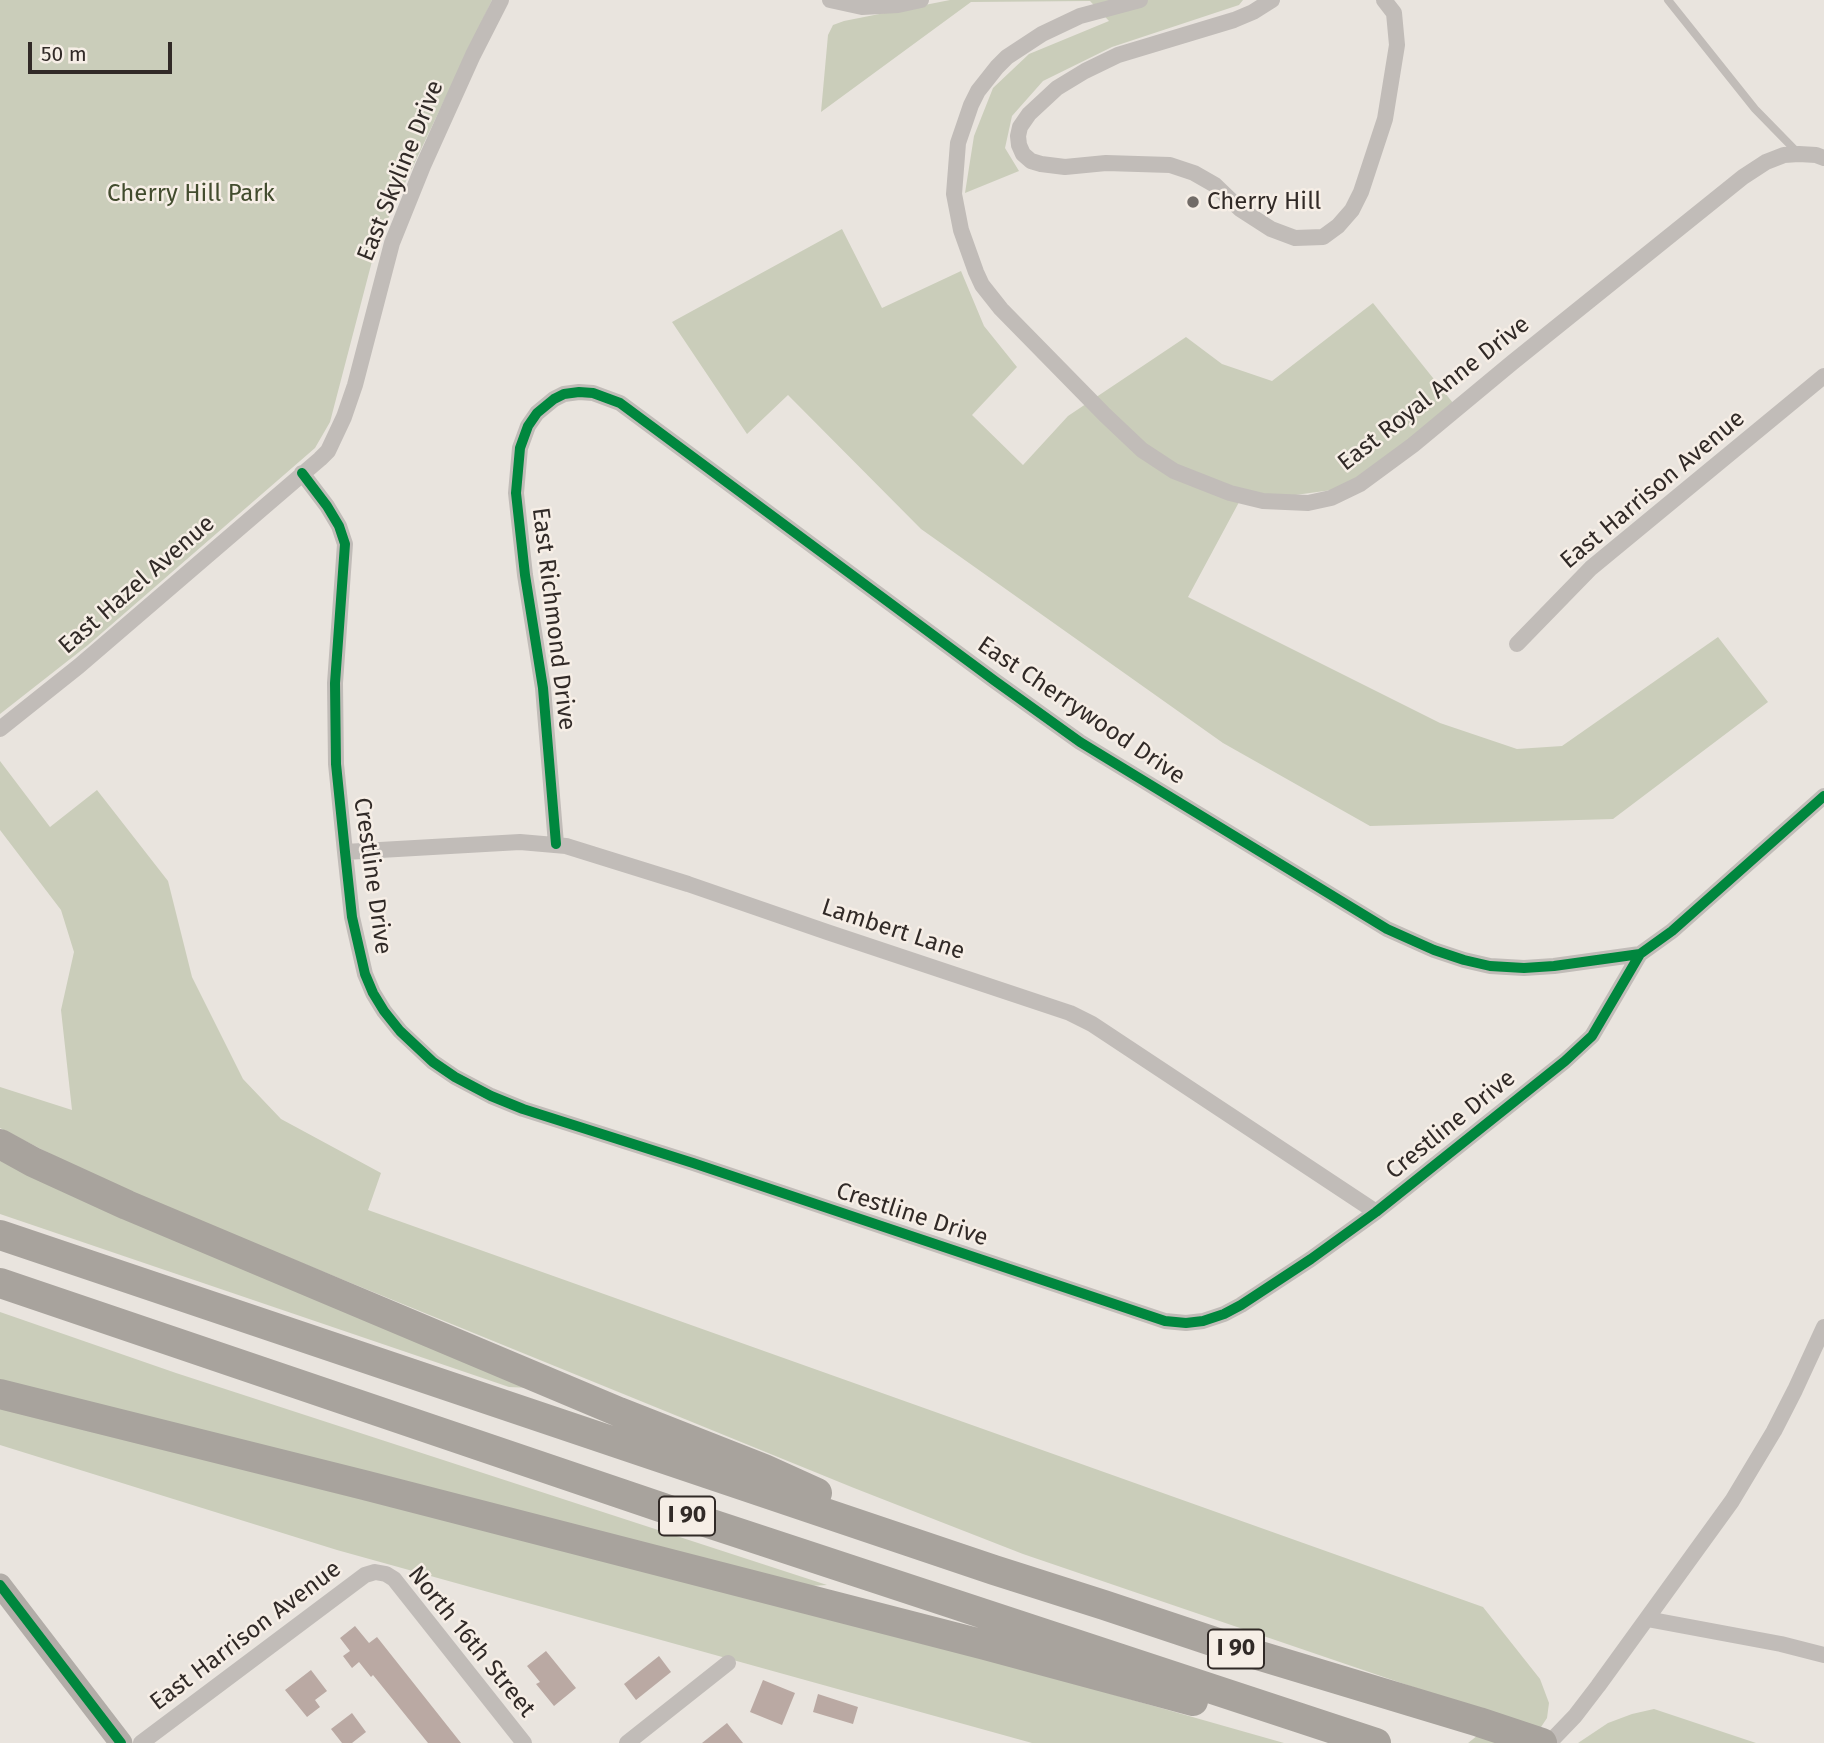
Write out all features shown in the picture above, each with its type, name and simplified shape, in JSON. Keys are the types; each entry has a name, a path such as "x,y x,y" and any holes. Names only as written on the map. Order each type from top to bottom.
{"highway":[{"path":"0,1144 127,1205 619,1412 764,1469 994,1570"},
{"name":"I 90","path":"0,1236 994,1570 1224,1645 1542,1743"},
{"name":"I 90","path":"0,1283 681,1514 1376,1743"},
{"name":"I 90","path":"0,1394 540,1530 1266,1721 1370,1743"}],"main road":[{"path":"0,1585 121,1743"}],"street":[{"name":"East Skyline Drive","path":"302,473 328,450 344,417 392,243 423,166 501,0"},
{"path":"831,0 862,7 898,5 921,0"},
{"name":"East Royal Anne Drive","path":"1140,0 1080,16 1042,34 1007,57 984,83 971,105 958,143 954,194 961,230 982,285 1001,309 1142,450 1174,471 1230,493 1263,501 1308,503 1331,498 1360,484 1413,445 1742,177 1766,162 1784,155 1799,153 1824,158"},
{"path":"1272,0 1234,20 1118,55 1057,88 1029,114 1020,127 1019,145 1023,154 1031,161 1065,167 1106,163 1170,165 1194,173 1215,185 1240,209 1271,229 1295,238 1324,237 1352,210 1361,192 1385,119 1397,45 1394,13 1384,0"},
{"name":"East Harrison Avenue","path":"1517,644 1591,568 1824,376"},
{"name":"East Cherrywood Drive","path":"544,407 564,394 579,391 610,398 620,404 1080,742 1387,929 1434,950 1490,966 1554,966 1640,954"},
{"name":"East Richmond Drive","path":"544,407 528,426 520,448 516,493 525,575 543,688 556,844"},
{"name":"East Hazel Avenue","path":"0,729 79,666 302,473"},
{"name":"Crestline Drive","path":"302,473 327,506 339,526 345,544 335,683 336,764 352,917 365,974 384,1011 400,1031 433,1062 455,1077 523,1109 1166,1321 1203,1321 1224,1314 1311,1259 1376,1212 1592,1036 1640,954 1672,932 1824,796"},
{"name":"Lambert Lane","path":"345,852 520,842 556,844 688,884 1070,1013 1092,1024 1376,1212"},
{"path":"1549,1743 1586,1702 1711,1531 1756,1462 1795,1391 1824,1327"},
{"name":"East Harrison Avenue","path":"141,1743 365,1575 380,1572"},
{"name":"North 16th Street","path":"380,1572 394,1579 524,1743"},
{"path":"1647,1619 1781,1644 1824,1655"},
{"path":"627,1743 728,1662"}],"lane":[{"path":"1668,0 1755,109 1799,153"}],"green space":[{"name":"Cherry Hill Park","path":"0,0 492,0 377,242 330,422 315,448 88,645 0,714"},
{"path":"950,0 1243,0 1239,5 1112,47 1043,81 1012,116 1005,148 1019,171 965,193 974,136 993,88 1029,54 1109,21 1090,1 971,2 821,112 828,35 833,25"},
{"path":"842,229 882,308 961,271 984,326 1017,367 972,415 1023,465 1068,416 1186,337 1222,364 1272,381 1373,303 1453,403 1361,478 1332,490 1273,498 1245,491 1188,597 1440,723 1517,749 1562,746 1718,637 1768,702 1613,819 1370,826 1223,743 921,529 788,395 747,434 672,322"},
{"path":"0,761 50,827 97,790 168,881 192,977 243,1079 281,1119 381,1173 368,1210 1483,1607 1540,1679 1549,1703 1547,1718 1539,1730 1522,1743 1468,1743 1501,1717 1023,1554 854,1488 113,1186 0,1128 0,1087 72,1110 61,1010 74,952 61,910 0,830"},
{"path":"0,1156 530,1388 509,1387 0,1214"},
{"path":"0,1312 176,1373 827,1585 809,1586 0,1380"},
{"path":"0,1405 946,1647 1284,1743 1032,1743 337,1550 0,1445"},
{"path":"1654,1709 1756,1743 1578,1743 1608,1723"}],"building":[{"path":"355,1626 369,1643 377,1637 461,1743 428,1743 373,1675 371,1677 359,1662 352,1668 343,1656 350,1651 340,1638"},
{"path":"546,1651 576,1688 554,1706 536,1684 540,1682 527,1666"},
{"path":"659,1656 671,1672 636,1700 624,1684"},
{"path":"311,1670 327,1691 315,1700 320,1707 307,1717 285,1690"},
{"path":"763,1680 795,1693 782,1725 750,1712"},
{"path":"818,1694 858,1707 853,1724 813,1712"},
{"path":"352,1713 366,1732 352,1743 342,1743 331,1729"},
{"path":"727,1723 743,1743 702,1743"}],"cycle path":[{"path":"556,844 543,688 525,575 516,493 520,448 528,426 537,413 554,399 564,394 579,392 593,393 620,403 1080,742 1387,929 1434,950 1490,966 1554,966 1640,954"},
{"path":"302,473 327,506 339,526 345,544 335,683 336,764 352,917 365,974 384,1011 400,1031 433,1062 455,1077 523,1109 1165,1321 1203,1321 1224,1314 1311,1259 1376,1212 1565,1061 1592,1036 1640,954 1672,931 1824,796"},
{"path":"0,1585 121,1743"}],"place":[{"name":"Cherry Hill","path":"1193,202"}]}
